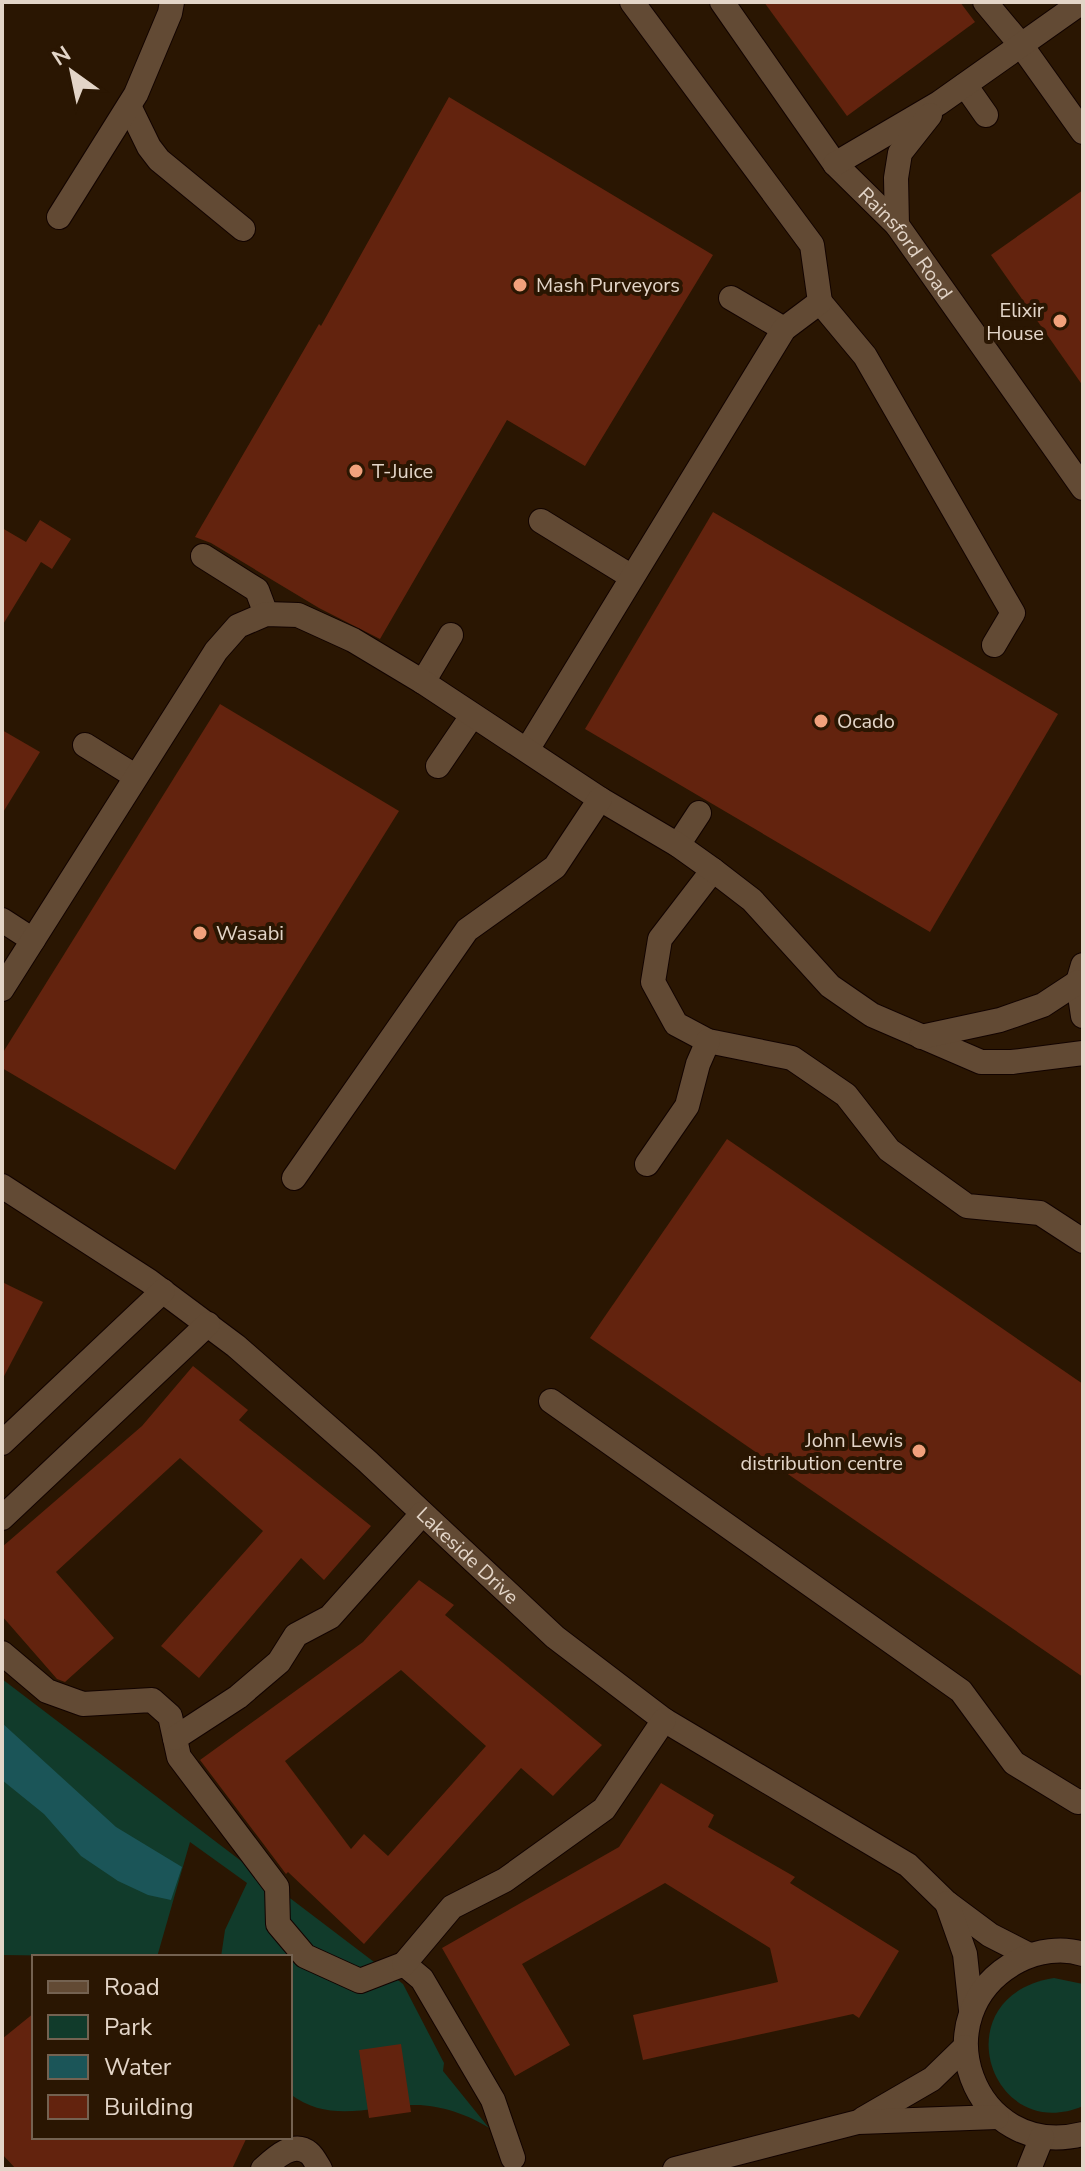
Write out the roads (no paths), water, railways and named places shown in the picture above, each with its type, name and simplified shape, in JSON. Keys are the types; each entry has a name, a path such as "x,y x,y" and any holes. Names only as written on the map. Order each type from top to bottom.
{"street":[{"path":"59,217 129,106 165,26 172,2"},
{"path":"632,2 812,245 820,302 865,356 1013,613 994,645"},
{"name":"Rainsford Road","path":"722,2 835,164 897,225 1083,488"},
{"path":"985,2 1021,45 1074,99 1083,132"},
{"path":"835,164 939,103 1082,2"},
{"path":"965,85 986,115"},
{"path":"897,225 896,178 900,153 939,103"},
{"path":"129,106 149,147 159,160 243,229"},
{"path":"731,298 784,329"},
{"path":"527,750 784,329 820,302"},
{"path":"541,521 632,577"},
{"path":"203,556 257,590 266,614"},
{"path":"2,989 216,651 238,626 266,614 298,615 353,640 423,682 600,799 678,845 752,900 830,986 872,1015 981,1062 1012,1062 1083,1053"},
{"path":"423,682 451,635"},
{"path":"438,766 472,716"},
{"path":"85,745 135,776"},
{"path":"294,1178 467,930 555,867 600,799"},
{"path":"678,845 699,813"},
{"path":"713,870 660,939 653,982 676,1024 708,1041 792,1058 846,1095 889,1150 967,1206 1040,1213 1083,1241"},
{"path":"2,920 33,940"},
{"path":"921,1037 982,1025 1043,1005 1080,974"},
{"path":"1080,974 1083,1016"},
{"path":"647,1164 687,1106 698,1064 708,1041"},
{"name":"Lakeside Drive","path":"2,1186 208,1324 367,1461 555,1637 664,1720 908,1865 947,1903 990,1935 1029,1955"},
{"path":"2,1443 163,1291"},
{"path":"2,1518 208,1324"},
{"path":"551,1401 961,1691 1014,1763 1078,1802 1083,1801"},
{"path":"175,1738 238,1697 279,1662 296,1635 330,1617 422,1514"},
{"path":"2,1653 47,1691 83,1704 152,1700 170,1716 179,1757 277,1887 278,1924 305,1956 360,1981 404,1964 452,1907 505,1880 604,1809 664,1720"},
{"name":"Lakeside Drive","path":"947,1903 965,1954 971,2010"},
{"path":"1083,1938 1055,1950 1029,1955 1007,1967 986,1985 971,2010 965,2047 973,2083 997,2117 1015,2128 1042,2137 1068,2138 1083,2134"},
{"path":"1055,1950 1083,1954"},
{"path":"404,1964 422,1979 493,2100 510,2150"},
{"path":"858,2122 932,2079 965,2047"},
{"path":"675,2169 858,2122 997,2117"},
{"path":"1029,2169 1042,2137"},
{"path":"263,2169 281,2153 300,2149 309,2152 320,2169"}],"water":[{"path":"2,1723 116,1827 182,1867 171,1900 148,1895 118,1881 81,1856 44,1814 2,1780"}],"place":[{"name":"Mash Purveyors","path":"520,285"},
{"name":"Elixir House","path":"1060,321"},
{"name":"T-Juice","path":"356,471"},
{"name":"Ocado","path":"821,721"},
{"name":"Wasabi","path":"200,933"},
{"name":"John Lewis distribution centre","path":"919,1451"}]}
